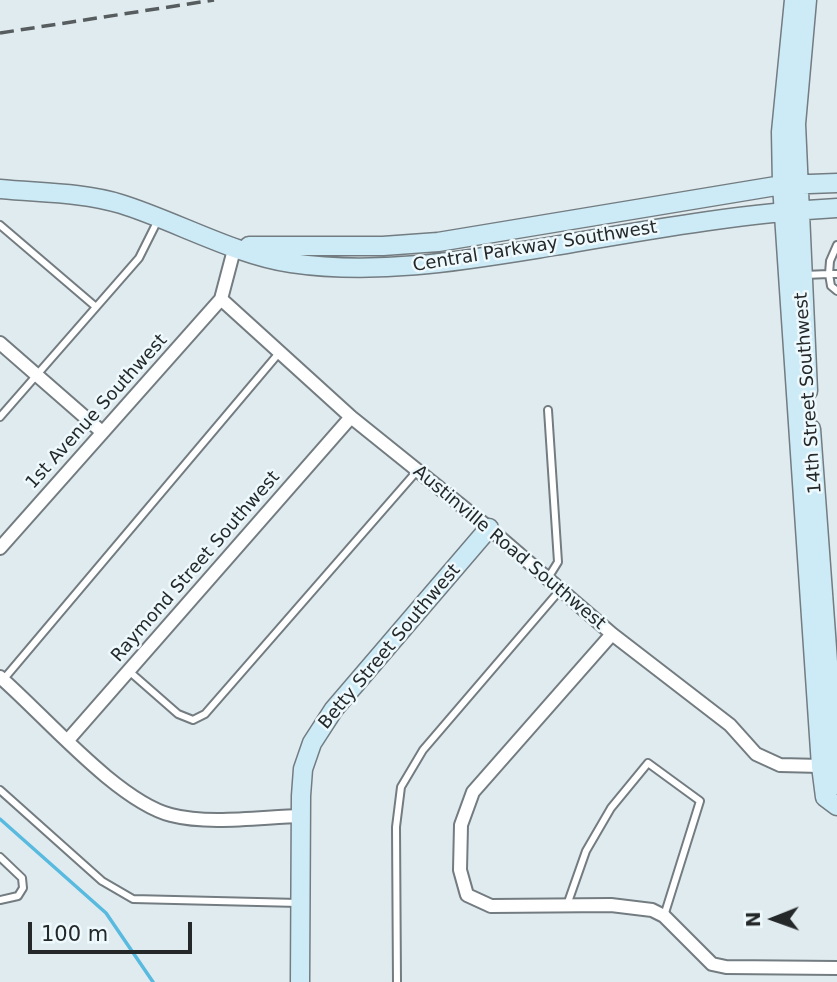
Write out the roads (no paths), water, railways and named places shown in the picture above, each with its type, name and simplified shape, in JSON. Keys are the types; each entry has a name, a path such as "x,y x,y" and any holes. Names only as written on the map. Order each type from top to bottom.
{"street":[{"name":"14th Street Southwest","path":"794,0 783,108 790,185 821,766"},
{"name":"14th Street Southwest","path":"790,185 807,0"},
{"name":"Central Parkway Southwest","path":"235,246 383,246 438,242 790,185 837,183"},
{"name":"Central Parkway Southwest","path":"0,189 80,196 119,204 289,263 419,266 791,211 837,208"},
{"path":"221,299 235,246"},
{"name":"14th Street Southwest","path":"795,275 837,785"},
{"name":"Austinville Road Southwest","path":"221,299 351,417 489,528 612,634 730,725 756,754 780,765 821,766"},
{"name":"1st Avenue Southwest","path":"0,548 221,299"},
{"path":"0,343 102,432"},
{"name":"Raymond Street Southwest","path":"68,740 351,417"},
{"name":"Betty Street Southwest","path":"300,982 299,903 303,769 312,743 334,709 489,528"},
{"path":"612,634 473,792 461,825 460,870 467,895 491,906 611,905 652,910 664,916 712,964 726,967 837,968"},
{"path":"2,679 133,796 168,814 216,818 301,816"},
{"path":"821,766 825,797 837,805"}],"lane":[{"path":"0,417 139,258 159,218"},
{"path":"0,225 96,307"},
{"path":"837,245 831,286 837,291"},
{"path":"795,275 833,274"},
{"path":"2,679 279,354"},
{"path":"548,410 558,562 548,578"},
{"path":"130,671 178,714 193,720 205,714 417,471"},
{"path":"397,982 396,827 401,787 423,750 561,589"},
{"path":"567,905 586,851 611,808 648,763 700,802 664,916"},
{"path":"0,790 102,881 133,899 299,903"},
{"path":"0,857 22,878 23,888 18,896 0,900"}],"waterway":[{"path":"0,819 106,913 153,982"}],"railway":[{"path":"0,33 214,0"}]}
